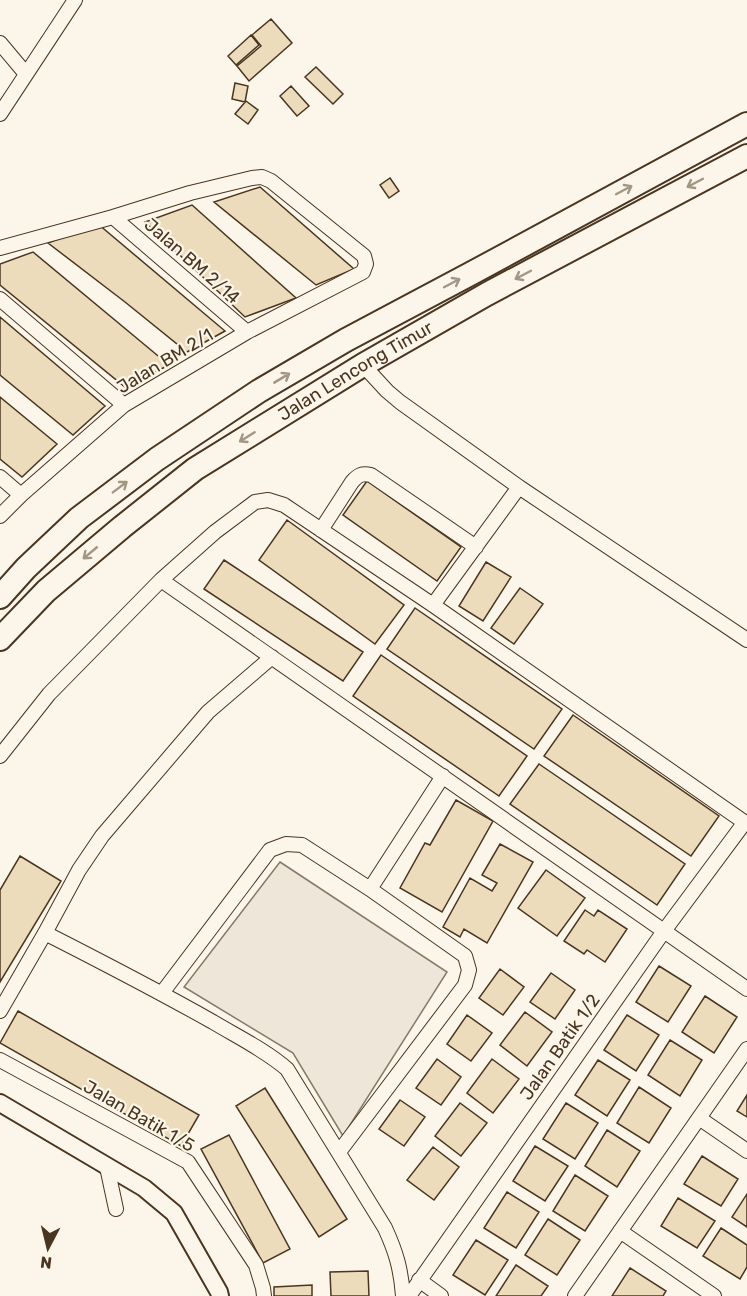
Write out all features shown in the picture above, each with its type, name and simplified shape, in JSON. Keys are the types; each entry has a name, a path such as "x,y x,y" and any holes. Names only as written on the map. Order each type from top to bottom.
{"highway":[{"name":"Jalan Lencong Timur","path":"0,597 26,568 79,518 157,459 259,391 346,339 747,124"},
{"name":"Jalan Lencong Timur","path":"0,639 46,591 122,526 195,469 363,365 487,294 747,156"}],"street":[{"path":"0,114 75,0"},
{"path":"0,43 26,74"},
{"name":"Jalan BM 2/1","path":"0,516 124,405 247,332 363,272 366,264 364,256 271,181 262,177 190,193 113,217"},
{"path":"0,248 113,217"},
{"name":"Jalan BM 2/14","path":"113,217 247,332"},
{"path":"0,299 124,405"},
{"path":"363,365 400,402 519,487 747,640"},
{"path":"321,530 352,482 363,473 371,475 476,547"},
{"path":"0,477 21,495"},
{"path":"433,605 519,487"},
{"path":"0,756 49,694 160,580 215,532 255,502 268,500 284,505 433,605 746,823"},
{"path":"160,580 747,989"},
{"path":"0,1011 79,870 102,836 208,712 272,657"},
{"path":"370,889 443,776"},
{"name":"Jalan Batik 1/2","path":"410,1296 663,931 746,823"},
{"path":"162,993 270,850 286,844 302,845 370,889 465,956 469,970 465,985 339,1152"},
{"path":"45,933 162,993 260,1050 287,1069 385,1228 398,1260 403,1296"},
{"path":"575,1296 747,1049"},
{"name":"Jalan Batik 1/5","path":"0,1060 188,1162 256,1265 264,1296"},
{"path":"0,1103 144,1188 174,1213 220,1296"},
{"path":"699,1118 747,1151"},
{"path":"106,1167 116,1209"},
{"path":"620,1231 714,1296"},
{"path":"419,1280 441,1296"}],"shaded area":[{"path":"280,862 447,972 343,1136 293,1053 184,987"}],"building":[{"path":"271,19 292,43 249,81 237,66 261,46 252,35"},
{"path":"251,35 259,45 236,65 228,56"},
{"path":"316,67 343,94 333,104 305,77"},
{"path":"235,83 248,86 245,102 232,99"},
{"path":"291,86 309,106 297,116 280,96"},
{"path":"246,101 258,110 248,124 235,114"},
{"path":"390,178 399,191 389,198 380,185"},
{"path":"260,187 354,269 316,285 214,202"},
{"path":"192,205 296,298 245,317 145,222"},
{"path":"98,224 225,331 187,352 48,243"},
{"path":"33,252 169,365 125,387 0,285 0,264"},
{"path":"0,317 105,406 73,435 0,375"},
{"path":"0,397 57,444 22,477 0,459"},
{"path":"367,481 461,547 437,581 343,515"},
{"path":"287,520 404,605 375,644 259,560"},
{"path":"224,560 363,652 343,681 204,589"},
{"path":"486,562 511,577 483,621 459,606"},
{"path":"520,588 543,604 514,644 491,628"},
{"path":"415,608 562,709 534,749 387,649"},
{"path":"381,655 527,756 499,796 353,696"},
{"path":"573,715 719,816 691,856 544,756"},
{"path":"539,764 685,864 657,905 510,804"},
{"path":"456,800 493,821 442,912 400,888 425,843 430,845"},
{"path":"500,844 533,862 487,943 464,929 460,937 443,927 470,878 492,891 497,883 482,875"},
{"path":"20,856 61,881 0,982 0,890"},
{"path":"546,870 585,898 557,936 518,908"},
{"path":"585,910 594,916 598,910 627,929 605,962 587,950 584,954 564,941"},
{"path":"659,966 691,986 668,1022 636,1002"},
{"path":"500,969 524,987 503,1015 479,998"},
{"path":"551,973 575,990 555,1019 530,1002"},
{"path":"705,996 737,1017 714,1053 682,1032"},
{"path":"18,1011 199,1115 181,1146 0,1043"},
{"path":"525,1012 552,1032 527,1066 500,1045"},
{"path":"467,1015 492,1033 471,1061 447,1044"},
{"path":"627,1015 659,1035 636,1071 604,1050"},
{"path":"670,1040 702,1060 680,1096 648,1075"},
{"path":"437,1059 461,1077 441,1105 416,1088"},
{"path":"492,1059 519,1079 493,1113 467,1093"},
{"path":"598,1060 630,1080 607,1116 575,1095"},
{"path":"639,1087 671,1108 649,1143 617,1123"},
{"path":"265,1088 347,1219 319,1237 236,1106"},
{"path":"747,1095 747,1117 737,1111"},
{"path":"400,1100 425,1117 404,1146 379,1129"},
{"path":"460,1103 487,1123 461,1156 435,1136"},
{"path":"566,1103 598,1123 575,1159 543,1139"},
{"path":"607,1130 640,1151 617,1187 585,1166"},
{"path":"229,1135 290,1249 263,1263 201,1149"},
{"path":"535,1146 568,1166 545,1201 513,1181"},
{"path":"433,1147 459,1167 434,1200 407,1180"},
{"path":"702,1156 738,1179 721,1206 684,1184"},
{"path":"575,1175 608,1196 585,1231 553,1211"},
{"path":"507,1192 539,1212 516,1248 484,1228"},
{"path":"747,1194 747,1227 732,1217"},
{"path":"678,1198 715,1221 697,1248 661,1226"},
{"path":"548,1219 580,1240 557,1275 525,1255"},
{"path":"721,1228 747,1245 747,1267 740,1279 703,1256"},
{"path":"476,1240 508,1260 485,1295 453,1275"},
{"path":"516,1265 548,1286 541,1296 496,1296"},
{"path":"630,1268 666,1291 663,1296 612,1296"},
{"path":"368,1271 369,1296 331,1296 330,1272"},
{"path":"312,1285 312,1296 274,1296 274,1287"}]}
